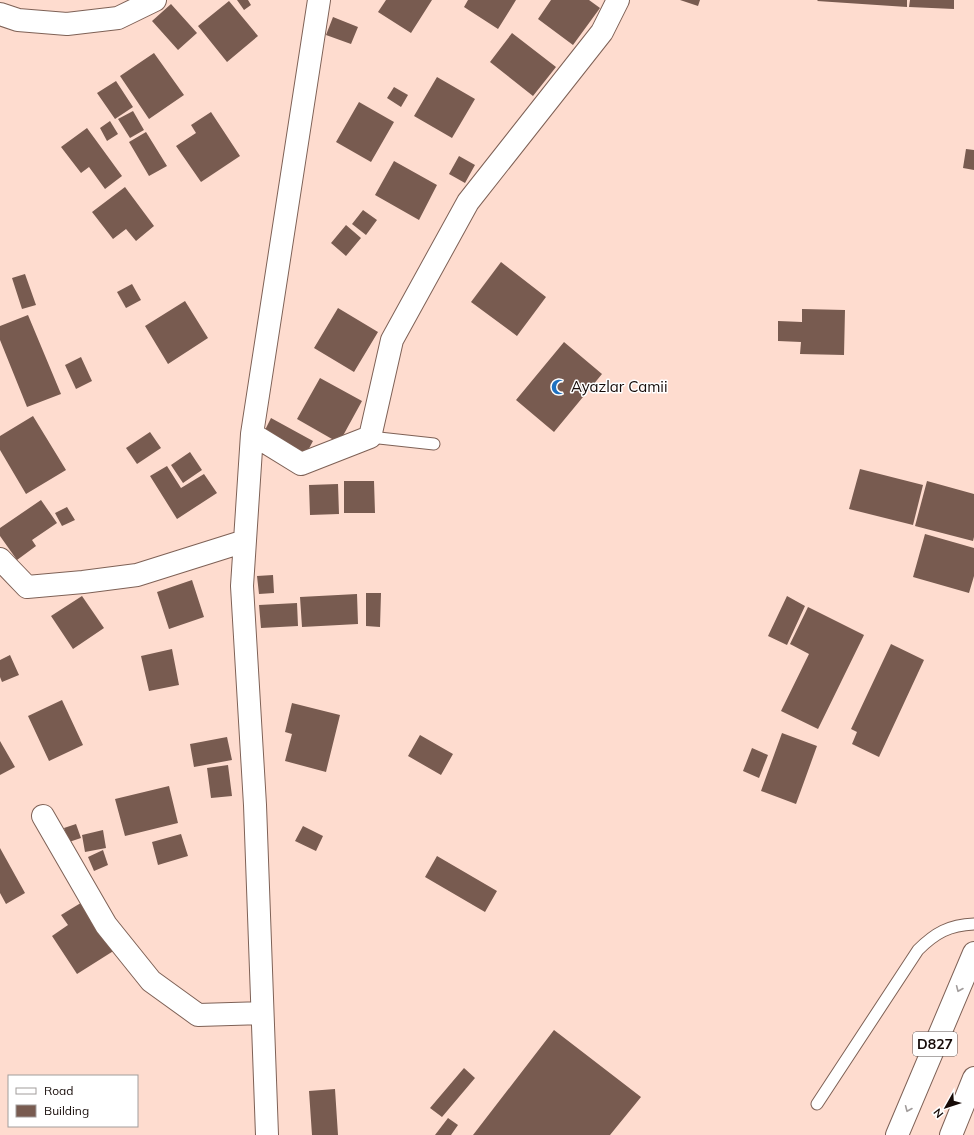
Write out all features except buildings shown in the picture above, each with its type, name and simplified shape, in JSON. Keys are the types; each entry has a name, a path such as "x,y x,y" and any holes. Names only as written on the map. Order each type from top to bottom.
{"main road":[{"path":"0,14 18,20 67,24 118,18 155,0"},
{"path":"267,1135 255,805 242,586 252,434 319,0"},
{"path":"252,434 301,464 370,437 392,340 468,202 602,32 618,0"},
{"path":"0,559 27,587 137,575 245,541"},
{"path":"43,816 106,925 151,981 198,1015 262,1013"},
{"name":"D827","path":"897,1135 974,953"},
{"path":"951,1135 974,1078"}],"lane":[{"path":"370,437 434,444"},
{"path":"817,1104 918,950 938,933 950,927 974,924"}],"place":[{"name":"Ayazlar Camii","path":"559,387"}]}
